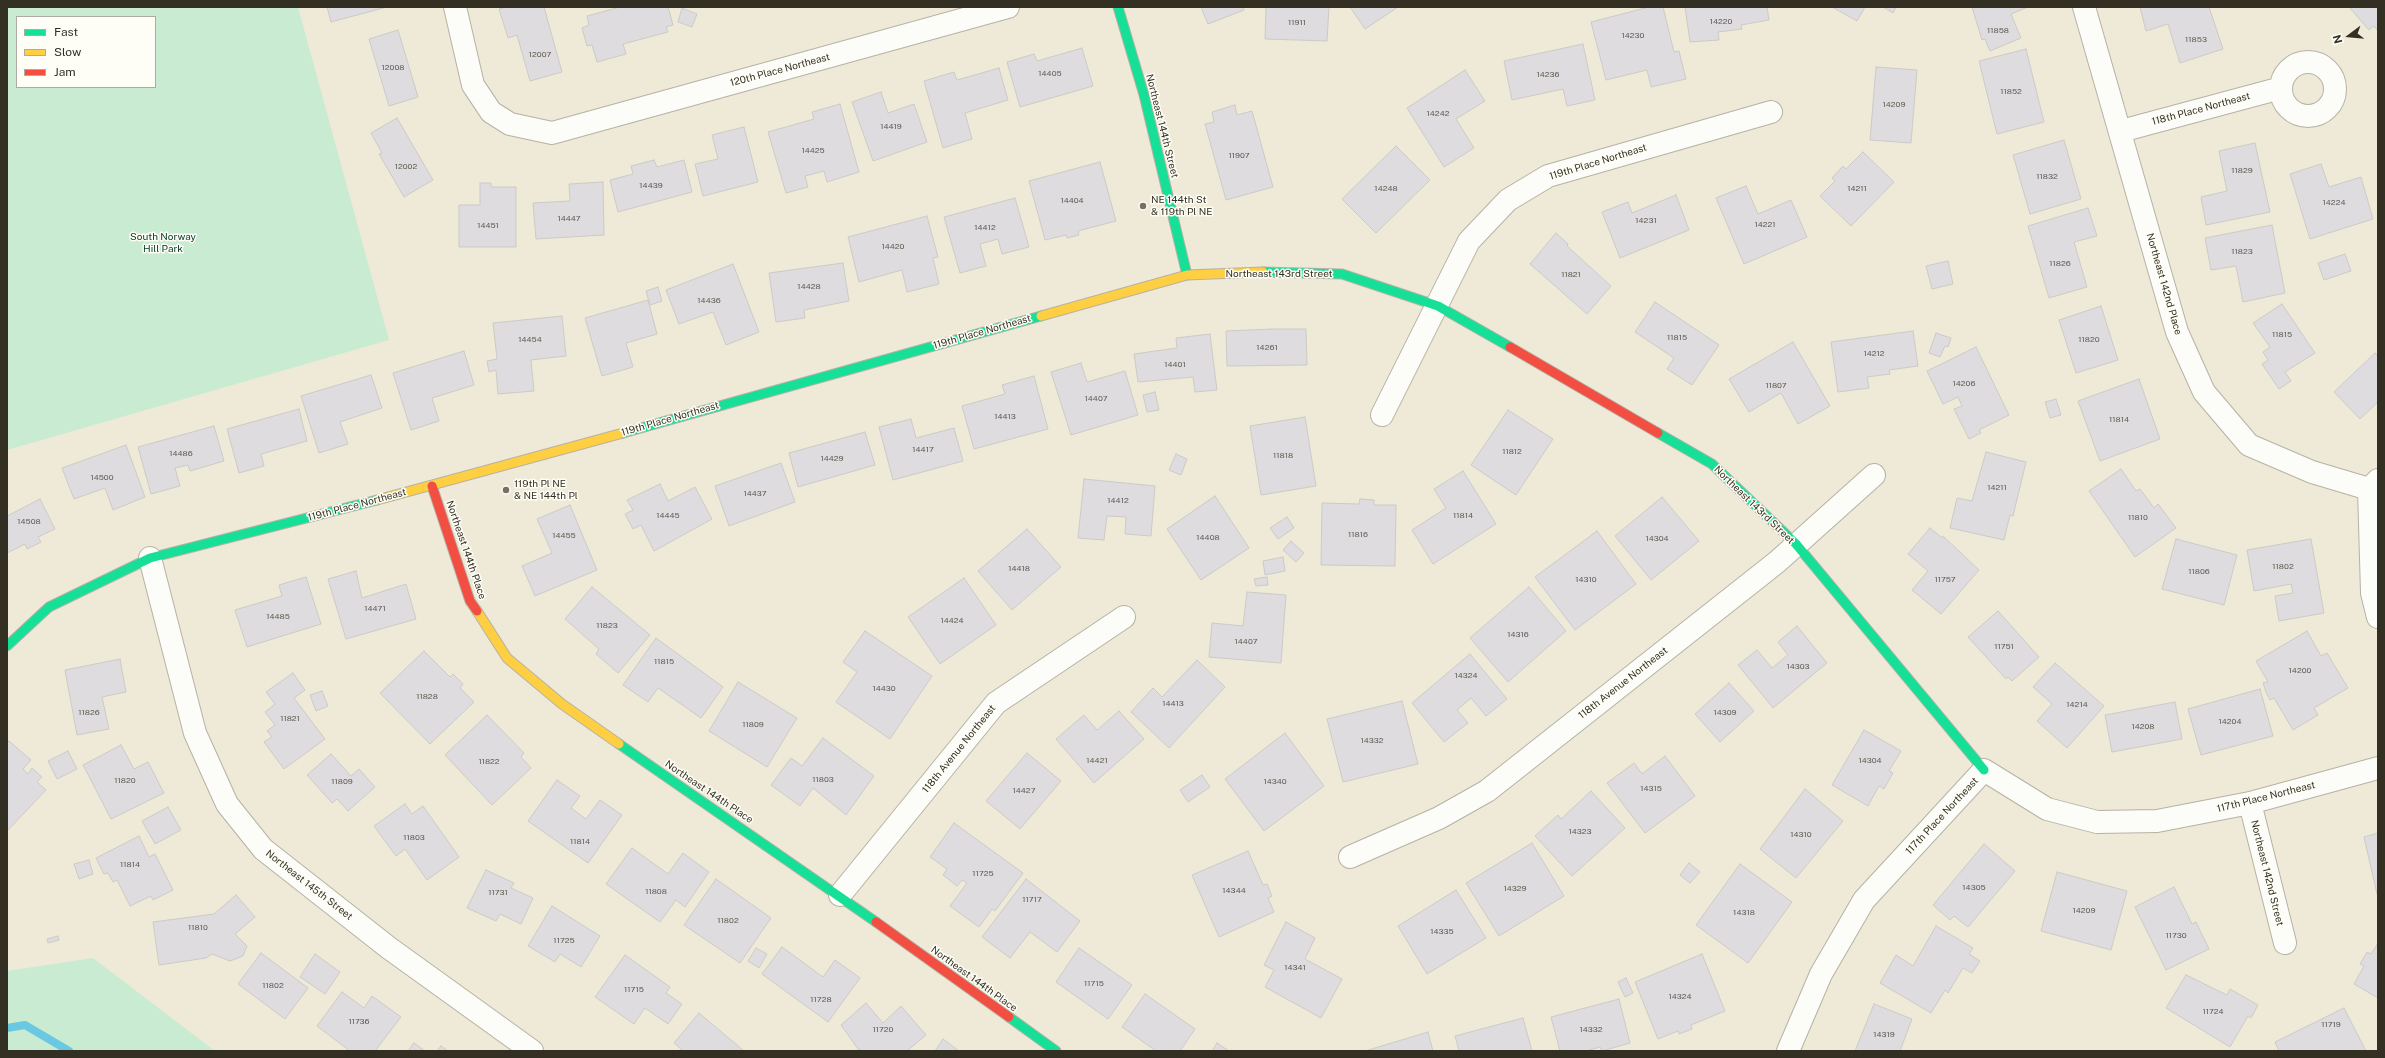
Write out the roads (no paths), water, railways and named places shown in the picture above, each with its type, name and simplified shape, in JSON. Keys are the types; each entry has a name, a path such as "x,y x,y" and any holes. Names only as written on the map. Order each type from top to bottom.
{"street":[{"name":"120th Place Northeast","path":"456,7 473,85 491,112 510,124 552,132 1008,7"},
{"name":"Northeast 144th Street","path":"1118,7 1144,95 1188,275"},
{"name":"Northeast 142nd Place","path":"2084,7 2121,130 2177,332 2204,392 2249,446 2312,472 2373,485"},
{"name":"118th Place Northeast","path":"2121,130 2281,88"},
{"name":"119th Place Northeast","path":"1438,306 1469,242 1508,200 1548,176 1771,112"},
{"name":"Northeast 143rd Street","path":"1188,275 1264,272 1342,274 1438,306 1712,464 1796,544 1984,770"},
{"name":"119th Place Northeast","path":"7,646 49,607 150,558 432,486 1188,275"},
{"path":"1382,415 1438,306"},
{"name":"118th Avenue Northeast","path":"1350,857 1439,818 1487,791 1777,562 1874,475"},
{"path":"2373,485 2372,594 2378,617"},
{"name":"Northeast 144th Place","path":"432,486 470,601 507,658 562,704 840,895 1056,1051"},
{"name":"Northeast 145th Street","path":"150,558 195,733 227,804 263,849 389,948 532,1051"},
{"name":"118th Avenue Northeast","path":"840,895 996,703 1124,617"},
{"name":"117th Place Northeast","path":"1788,1051 1821,974 1864,900 1984,770 2046,809 2097,822 2156,821 2250,803 2378,768"},
{"name":"Northeast 142nd Street","path":"2250,803 2285,943"}],"waterway":[{"path":"7,1028 25,1025 69,1051"}],"place":[{"name":"NE 144th St & 119th Pl NE","path":"1143,206"},
{"name":"119th Pl NE & NE 144th Pl","path":"506,490"}],"park label":[{"name":"South Norway Hill Park","path":"163,242"}]}
